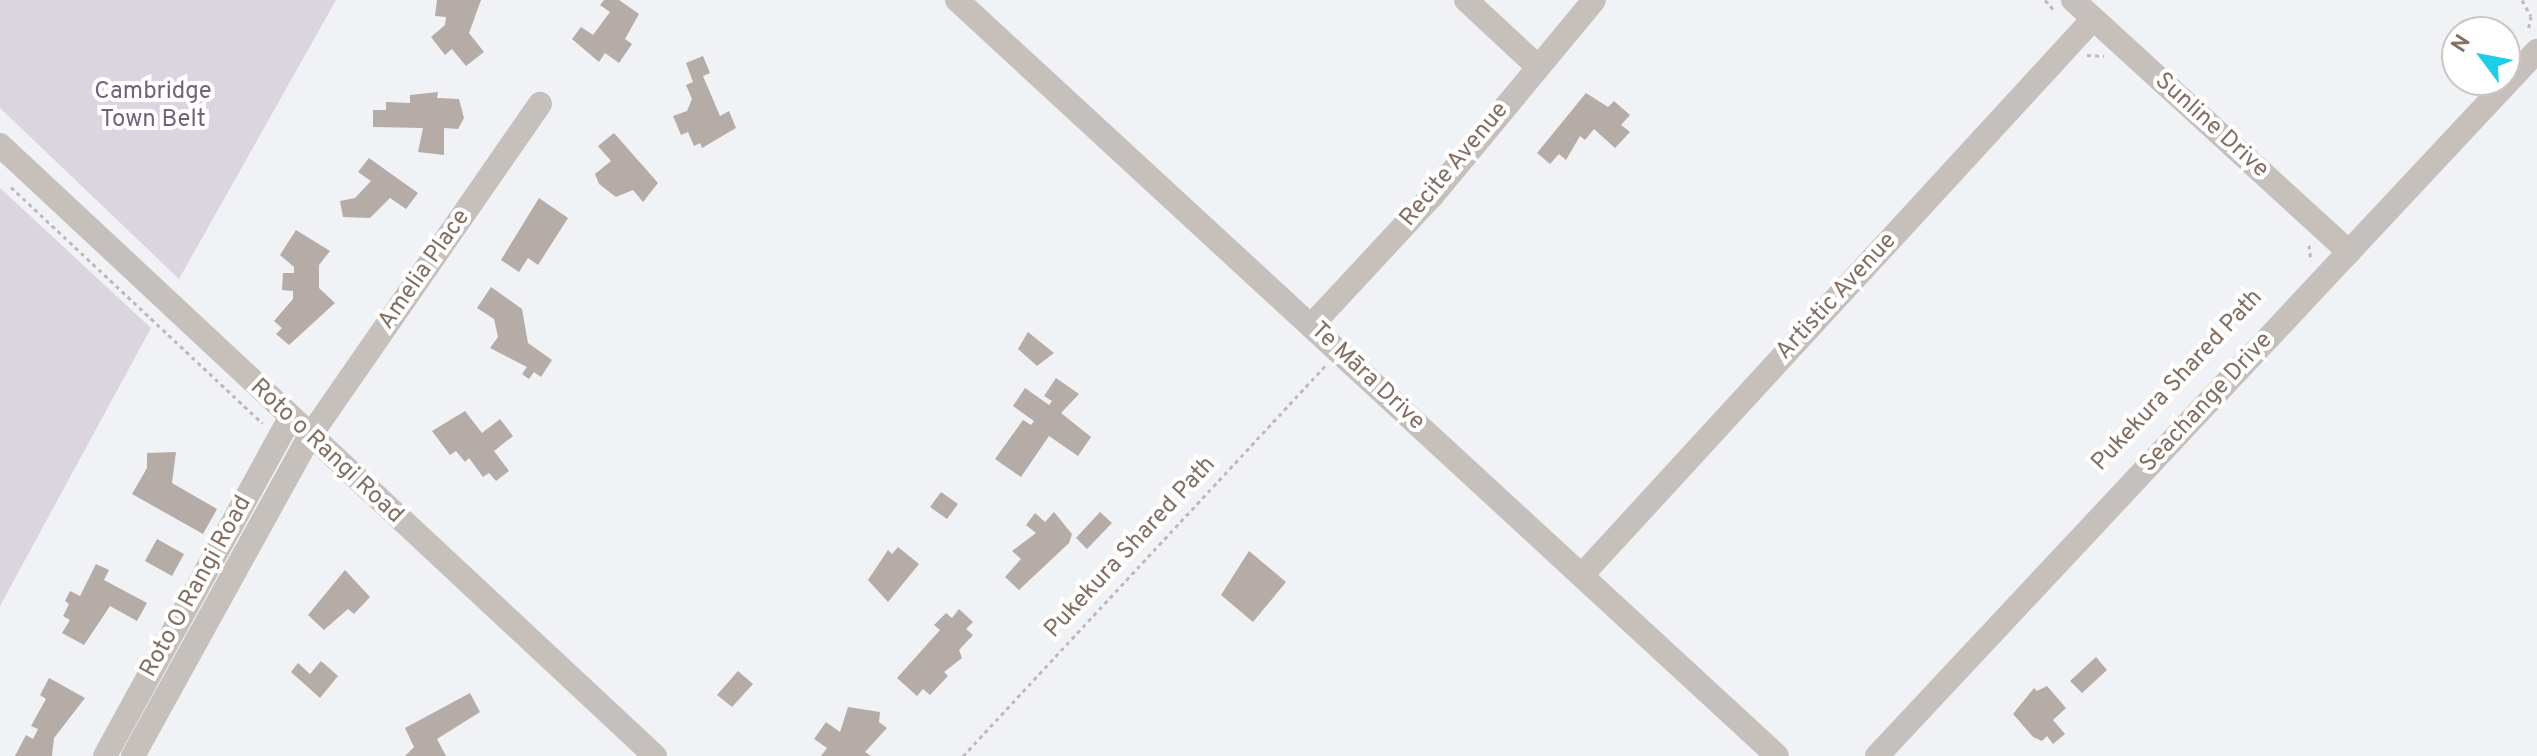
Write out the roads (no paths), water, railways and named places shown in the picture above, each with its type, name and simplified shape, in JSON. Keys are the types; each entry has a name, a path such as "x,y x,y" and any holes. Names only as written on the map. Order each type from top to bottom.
{"street":[{"name":"Te Māra Drive","path":"957,0 1777,756"},
{"path":"1466,0 1536,65"},
{"name":"Recite Avenue","path":"1311,326 1432,196 1536,65 1594,0"},
{"name":"Sunline Drive","path":"2065,9 2093,19 2349,252"},
{"name":"Artistic Avenue","path":"1582,575 2093,19"},
{"name":"Seachange Drive","path":"1877,756 2349,252 2530,45"},
{"name":"Amelia Place","path":"133,756 310,436 540,104"},
{"name":"Roto o Rangi Road","path":"0,145 655,756"},
{"name":"Roto O Rangi Road","path":"105,756 290,418"}],"park label":[{"name":"Cambridge Town Belt","path":"153,107"}]}
